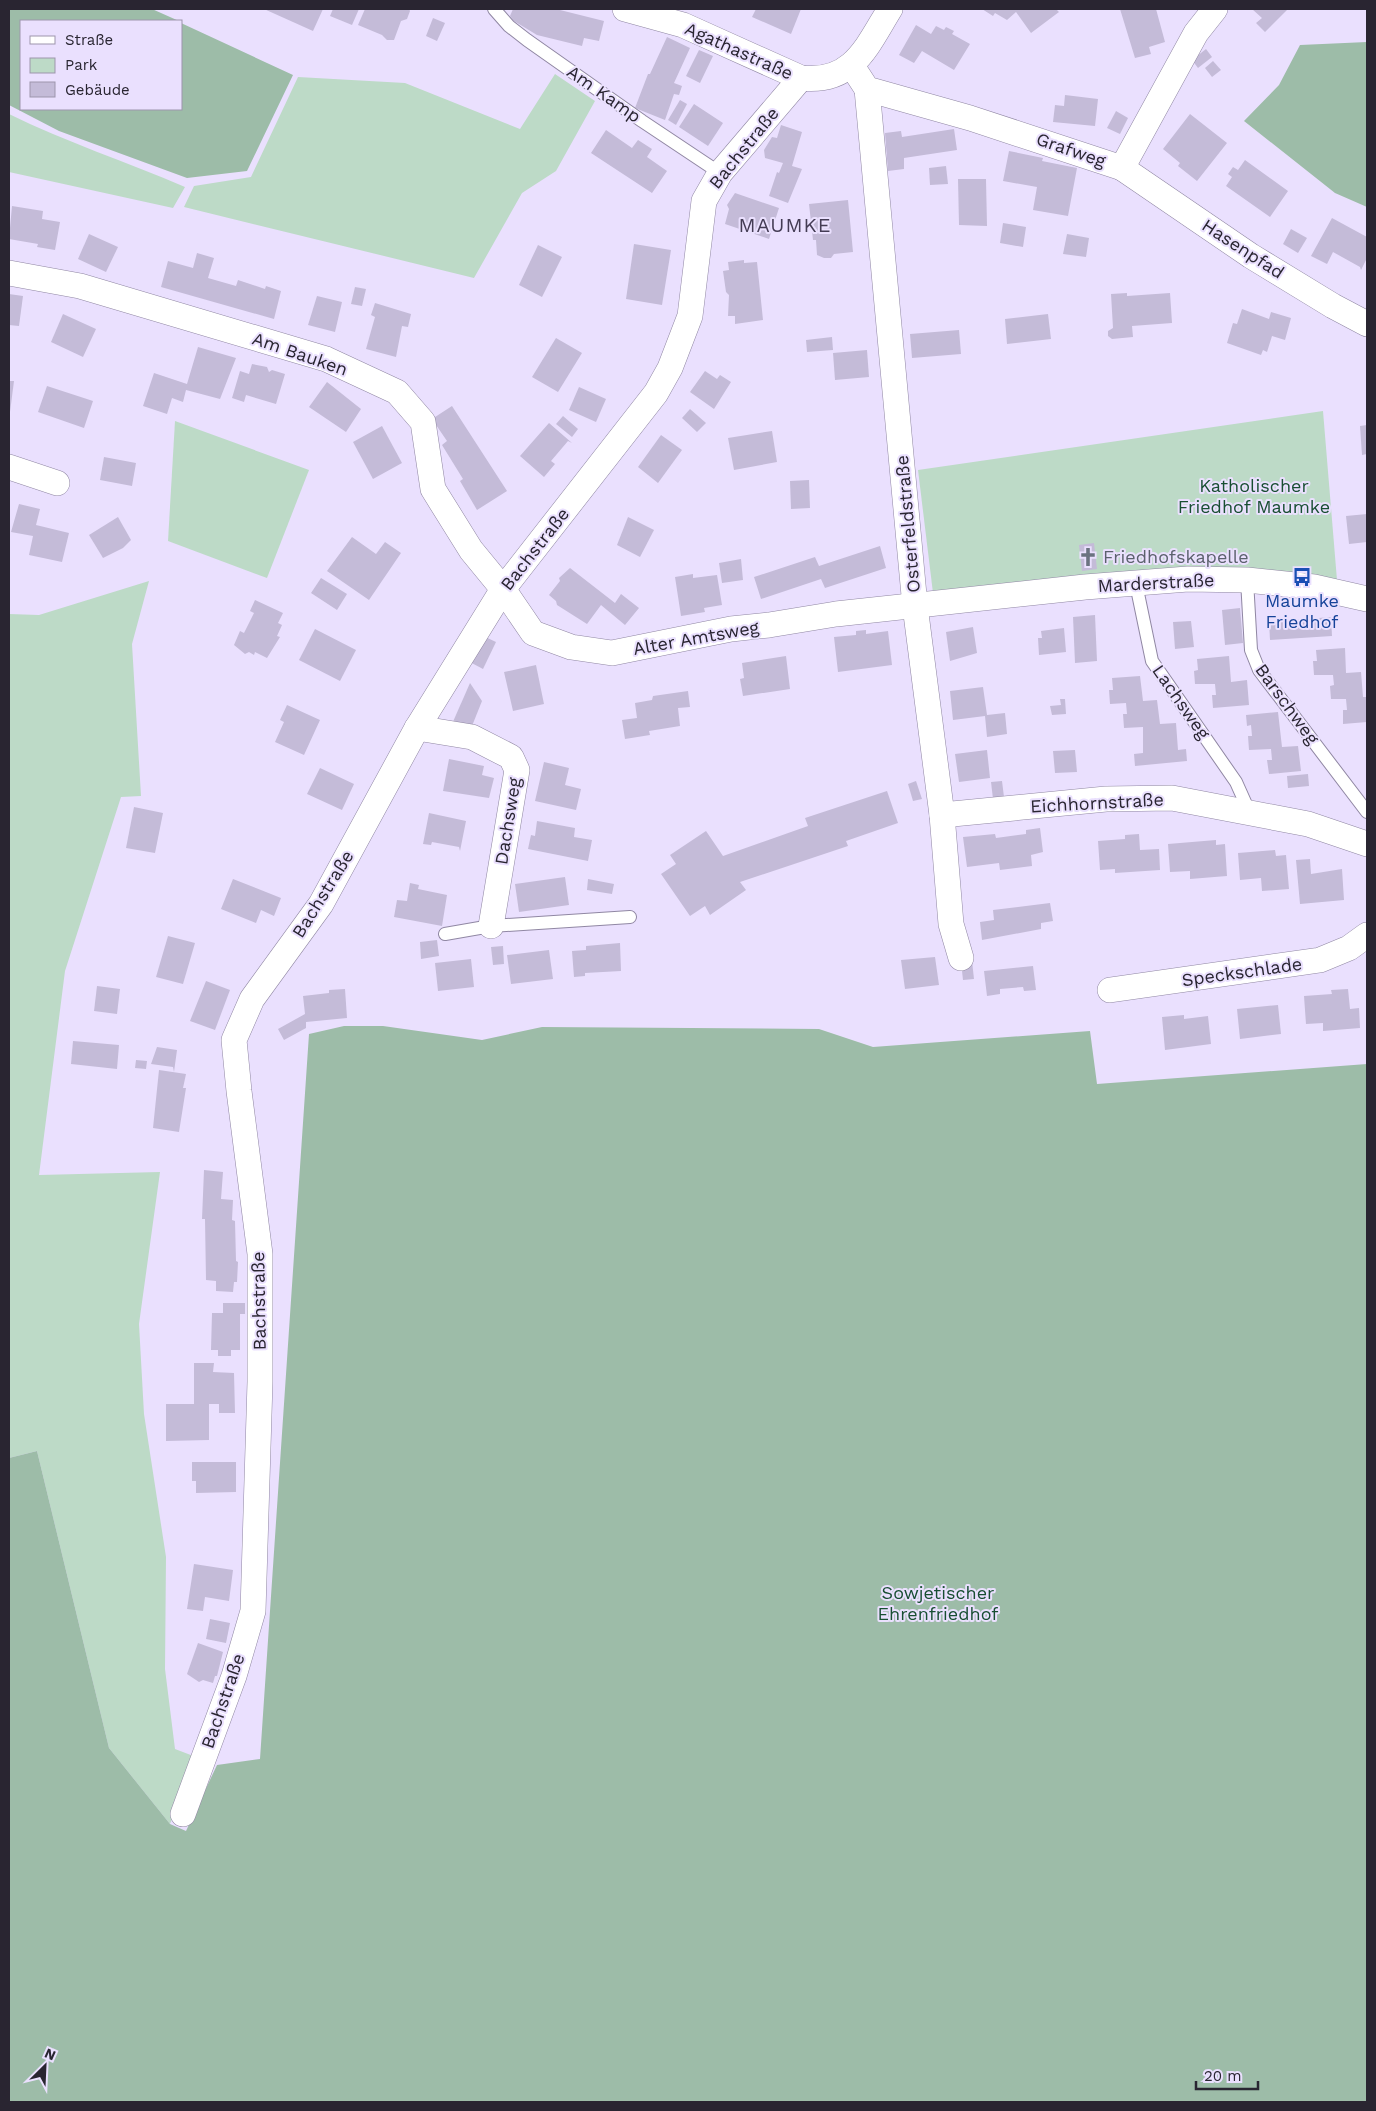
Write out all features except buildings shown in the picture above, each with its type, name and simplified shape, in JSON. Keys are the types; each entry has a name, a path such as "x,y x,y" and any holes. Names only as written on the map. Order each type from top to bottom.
{"street":[{"name":"Agathastraße","path":"625,9 683,25 801,78 825,78 852,66"},
{"path":"867,88 852,66 860,57 890,9"},
{"name":"Grafweg","path":"867,88 998,126 1122,168 1196,33 1215,9"},
{"name":"Bachstraße","path":"183,1814 234,1676 253,1611 260,1382 260,1254 238,1092 234,1040 252,1000 321,904 416,728 503,589 656,393 670,368 690,316 704,201 720,173 801,78"},
{"name":"Osterfeldstraße","path":"867,88 915,606 942,815 951,924 961,958"},
{"name":"Hasenpfad","path":"1122,168 1251,256 1333,306 1367,324"},
{"name":"Am Bauken","path":"9,273 80,286 326,359 397,392 424,422 433,489 471,550 503,589"},
{"path":"9,467 57,483"},
{"name":"Marderstraße","path":"915,606 1085,587 1188,579 1247,580 1314,587 1367,599"},
{"name":"Alter Amtsweg","path":"503,589 533,633 571,647 612,653 731,629 836,614 915,606"},
{"name":"Dachsweg","path":"416,728 472,737 510,757 517,770 491,926"},
{"name":"Eichhornstraße","path":"942,815 1106,799 1172,798 1249,811 1308,824 1367,844"},
{"name":"Speckschlade","path":"1110,990 1320,960 1349,948 1367,935"}],"lane":[{"name":"Am Kamp","path":"494,9 527,40 720,173"},
{"name":"Barschweg","path":"1247,580 1251,650 1259,670 1367,812"},
{"name":"Lachsweg","path":"1136,584 1152,661 1236,782 1249,811"},
{"path":"445,934 491,926 630,917"}],"green space":[{"path":"9,9 152,9 177,20 20,20 20,110 182,110 182,23 293,75 247,171 187,178 59,131 9,105"},
{"path":"1367,42 1367,207 1335,193 1244,121 1279,85 1300,45"},
{"path":"555,74 595,101 556,171 522,193 474,278 184,207 194,186 251,177 298,77 405,83 520,129"},
{"path":"9,114 52,134 185,187 173,208 9,172"},
{"name":"Katholischer Friedhof Maumke","path":"1323,411 1337,580 933,593 918,470"},
{"path":"175,421 309,470 267,578 168,541"},
{"path":"149,581 132,644 141,796 121,797 65,971 39,1175 160,1172 139,1324 144,1414 166,1557 165,1669 175,1749 196,1757 170,1824 109,1748 37,1451 9,1458 9,614 39,615"},
{"name":"Sowjetischer Ehrenfriedhof","path":"344,1026 383,1026 482,1040 542,1027 819,1029 873,1047 1090,1031 1097,1084 1367,1064 1367,2102 9,2102 9,1458 37,1451 109,1748 170,1824 186,1831 217,1765 260,1759 309,1034"}],"place":[{"name":"Friedhofskapelle","path":"1088,557"},
{"name":"Maumke Friedhof","path":"1302,577"}],"district":[{"name":"MAUMKE","path":"785,225"}]}
